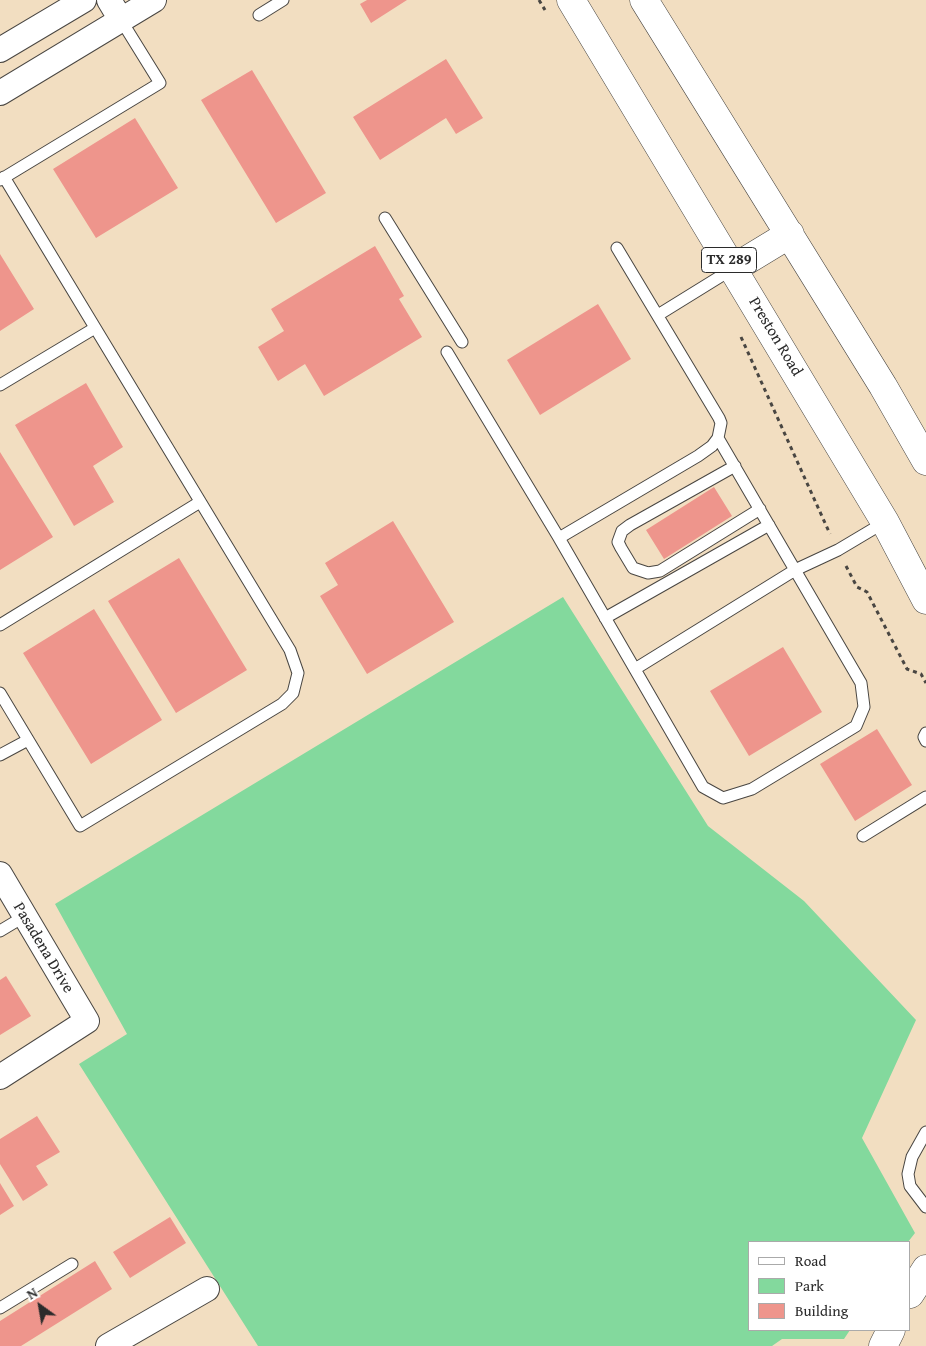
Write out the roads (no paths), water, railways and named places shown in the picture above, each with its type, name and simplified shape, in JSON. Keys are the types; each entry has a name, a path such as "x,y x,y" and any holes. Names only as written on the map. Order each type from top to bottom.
{"main road":[{"name":"Preston Road","path":"571,0 734,268 885,522 926,600"},
{"path":"644,0 790,234 926,461"},
{"path":"734,268 790,234"},
{"path":"911,1292 926,1269"},
{"path":"883,1346 890,1331"}],"street":[{"path":"0,50 84,0"},
{"path":"109,0 121,20"},
{"path":"0,93 154,0"},
{"name":"Pasadena Drive","path":"0,874 87,1021 0,1077"},
{"path":"108,1346 207,1289"}],"lane":[{"path":"259,15 283,0"},
{"path":"0,693 80,826 282,704 293,693 298,673 294,657 2,179 160,83 121,20"},
{"path":"385,218 462,342"},
{"path":"559,538 698,456 712,446 718,438 721,424 658,314 617,248"},
{"path":"658,314 734,268"},
{"path":"0,385 94,328"},
{"path":"447,352 559,538 703,787 723,798 752,789 856,726 864,707 861,683 718,438"},
{"path":"735,466 630,525 622,532 618,542 621,548 633,568 648,573 660,571 760,509"},
{"path":"0,625 200,502"},
{"path":"635,669 796,570 838,550 885,522"},
{"path":"605,618 769,525"},
{"path":"926,733 924,737 926,741"},
{"path":"0,755 28,740"},
{"path":"863,836 926,797"},
{"path":"0,931 25,916"},
{"path":"925,1203 910,1186 908,1174 912,1157 926,1132"},
{"path":"0,1308 72,1264"}]}
